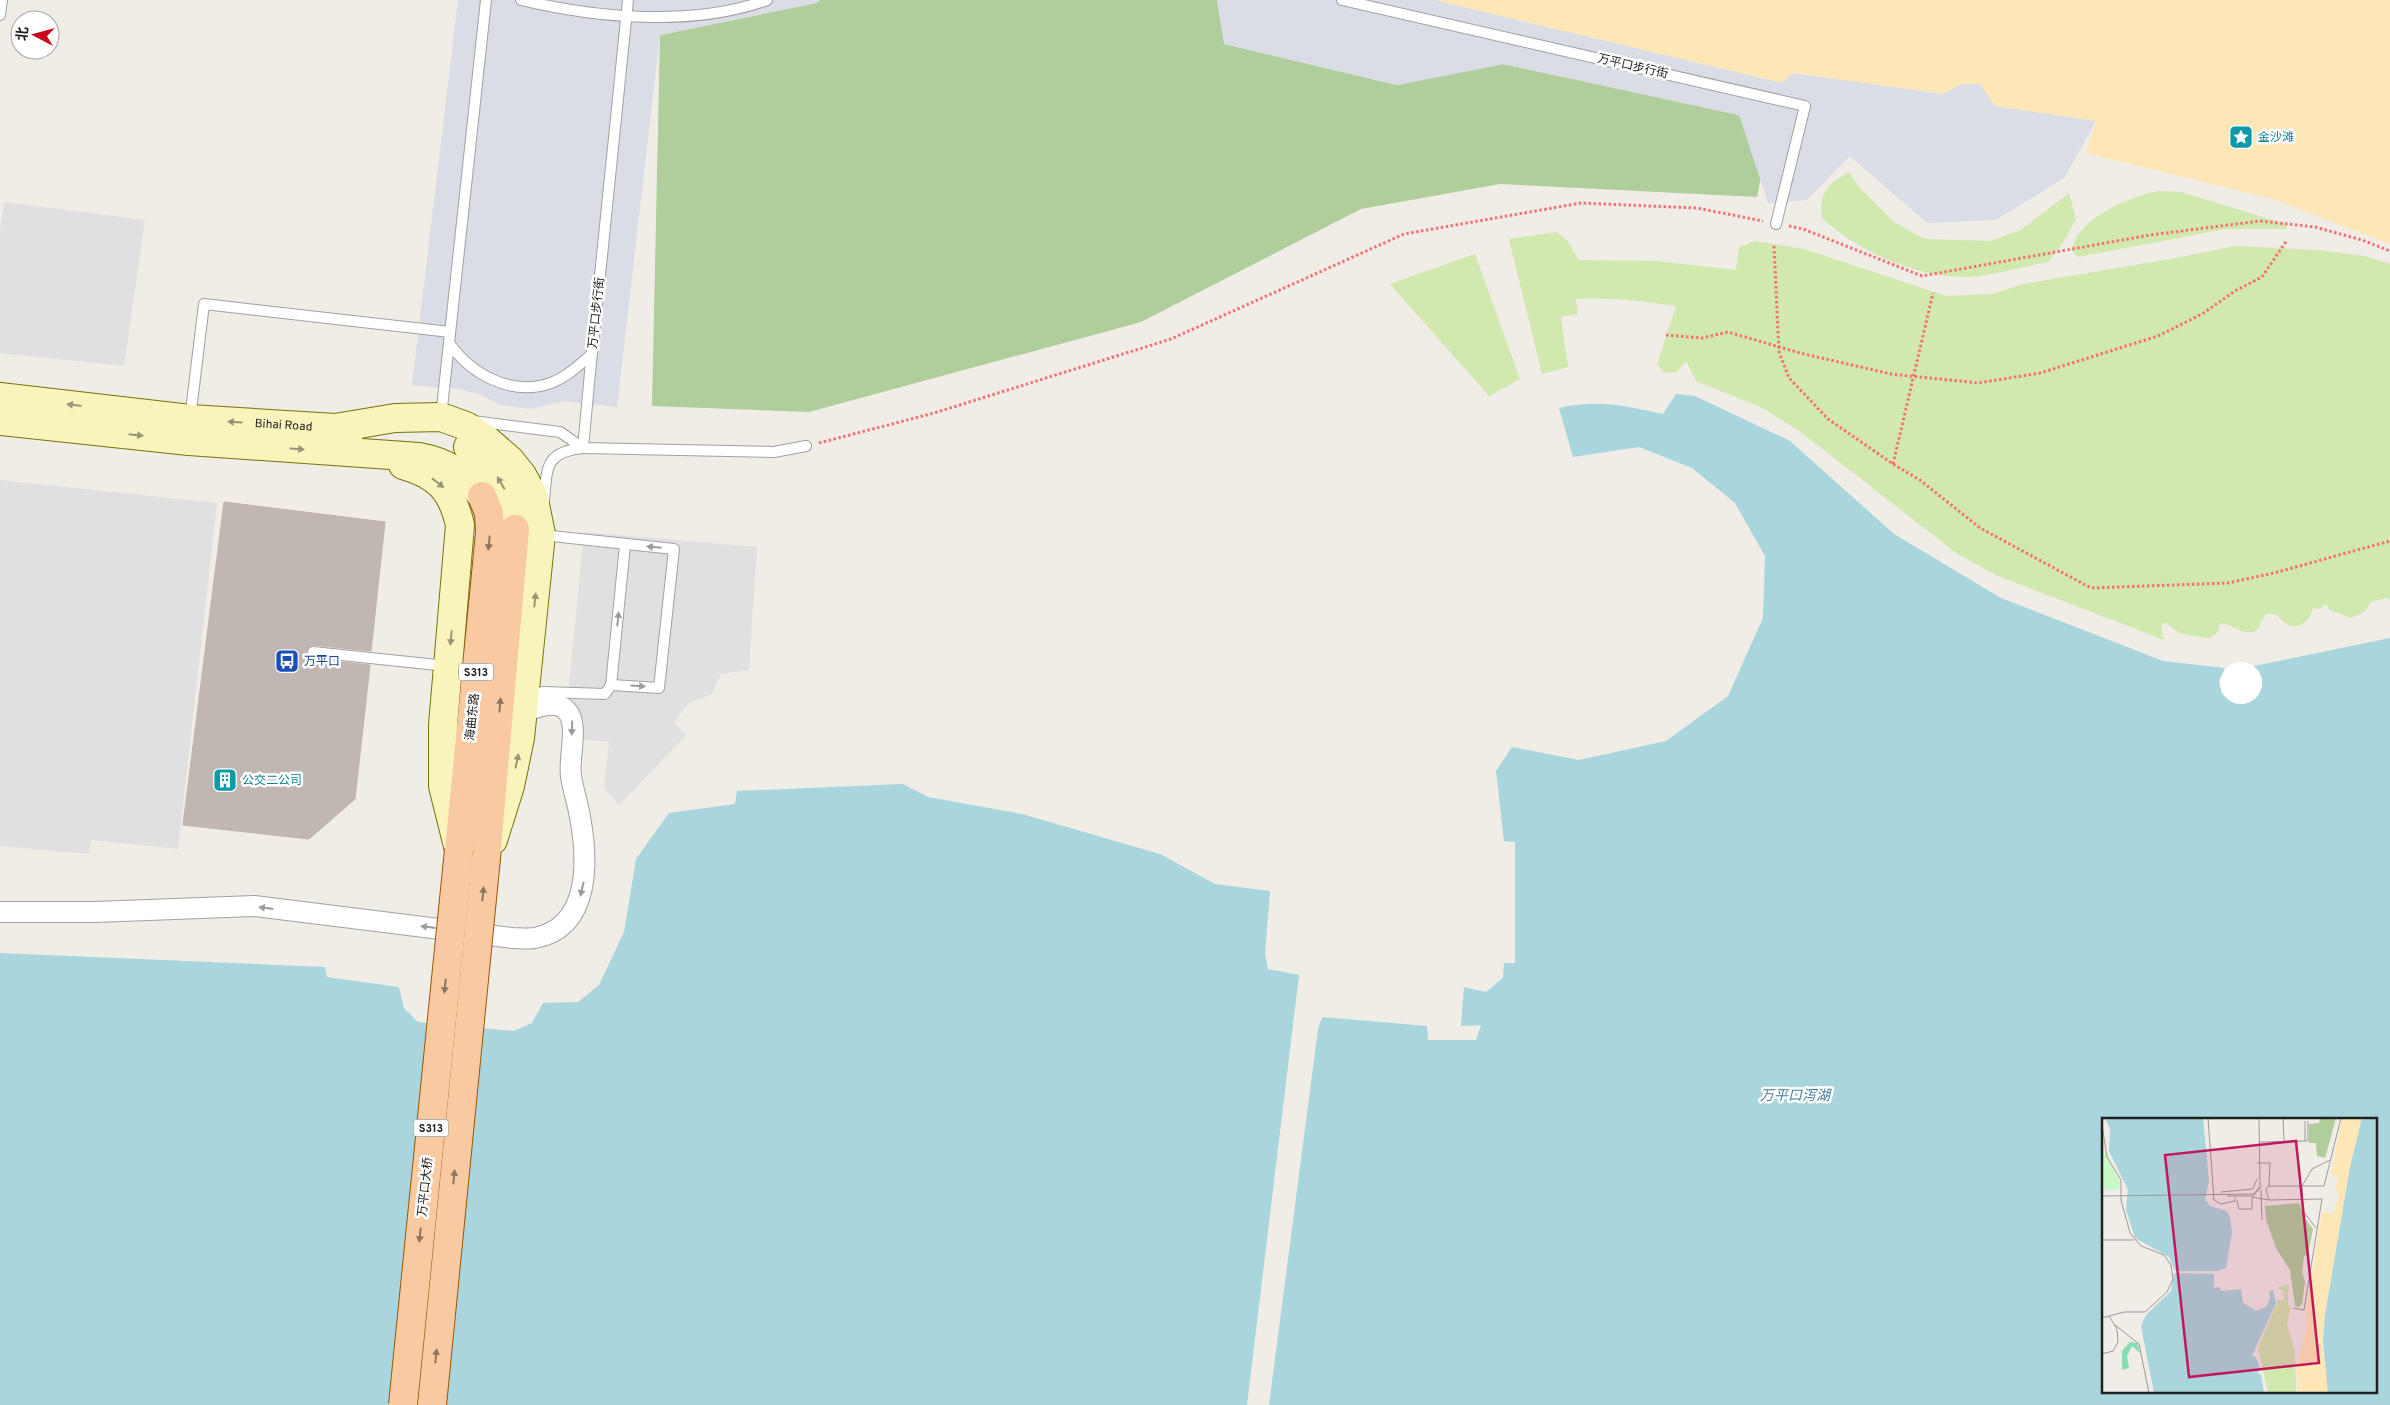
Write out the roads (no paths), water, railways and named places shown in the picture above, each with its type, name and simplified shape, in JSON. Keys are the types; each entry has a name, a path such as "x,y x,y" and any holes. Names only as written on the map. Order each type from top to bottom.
{"main road":[{"name":"Bihai Road","path":"0,397 189,430 361,454 419,457 438,460 466,477 482,496"},
{"path":"335,428 395,418 441,417 466,426 487,440 510,460 534,495 528,532 524,704 518,760 486,858"},
{"name":"Bihai Road","path":"0,421 189,430 335,428 412,432 441,436 460,442 477,452 492,468 528,532"},
{"path":"361,454 414,468 437,482 453,498 460,525 443,725 443,786 459,850"},
{"name":"海曲东路","path":"459,850 490,533 489,513 482,496"},
{"name":"S313","path":"432,1405 486,858 528,532"},
{"name":"万平口大桥","path":"403,1405 459,850"}],"street":[{"path":"0,912 95,912 254,906 512,938 534,938 554,930 570,916 580,897 586,871 580,818 570,775 573,719 565,708 524,704"}],"lane":[{"path":"0,15 2,0"},
{"path":"486,0 441,417 560,432 583,448"},
{"path":"521,0 556,9 626,16 696,15 752,5 767,0"},
{"name":"万平口步行街","path":"449,343 468,366 489,379 508,385 527,387 550,383 572,371 592,354 628,0"},
{"name":"万平口步行街","path":"1342,0 1805,106 1776,224"},
{"path":"189,430 204,304 450,332"},
{"path":"583,448 592,347"},
{"path":"611,685 659,688 674,549 625,545 528,532 554,456 561,451 583,448 774,452 806,446"},
{"path":"524,704 544,692 605,694 611,685 625,545"},
{"path":"313,652 448,666"}],"water":[{"name":"万平口泻湖","path":"1676,394 1695,396 1790,441 1894,534 2001,598 2163,661 2225,668 2219,681 2222,694 2255,699 2262,686 2262,678 2254,666 2390,638 2390,1405 1269,1405 1318,1029 1322,1017 1427,1026 1428,1040 1476,1040 1481,1025 1461,1026 1464,987 1486,992 1503,978 1504,963 1515,963 1515,842 1504,841 1496,771 1512,747 1579,760 1666,741 1728,696 1763,618 1765,556 1735,503 1692,468 1639,447 1573,457 1559,408 1586,404 1624,406 1663,414"},
{"path":"903,784 928,797 1022,814 1160,854 1215,884 1270,891 1265,954 1268,969 1299,975 1247,1405 0,1405 0,953 325,967 327,977 399,987 404,1008 418,1022 514,1031 532,1023 543,1003 578,1002 599,985 624,932 636,859 669,813 735,804 737,791"}],"place":[{"name":"金沙滩","path":"2241,137"},
{"name":"万平口","path":"287,661"},
{"name":"公交二公司","path":"225,780"}]}
